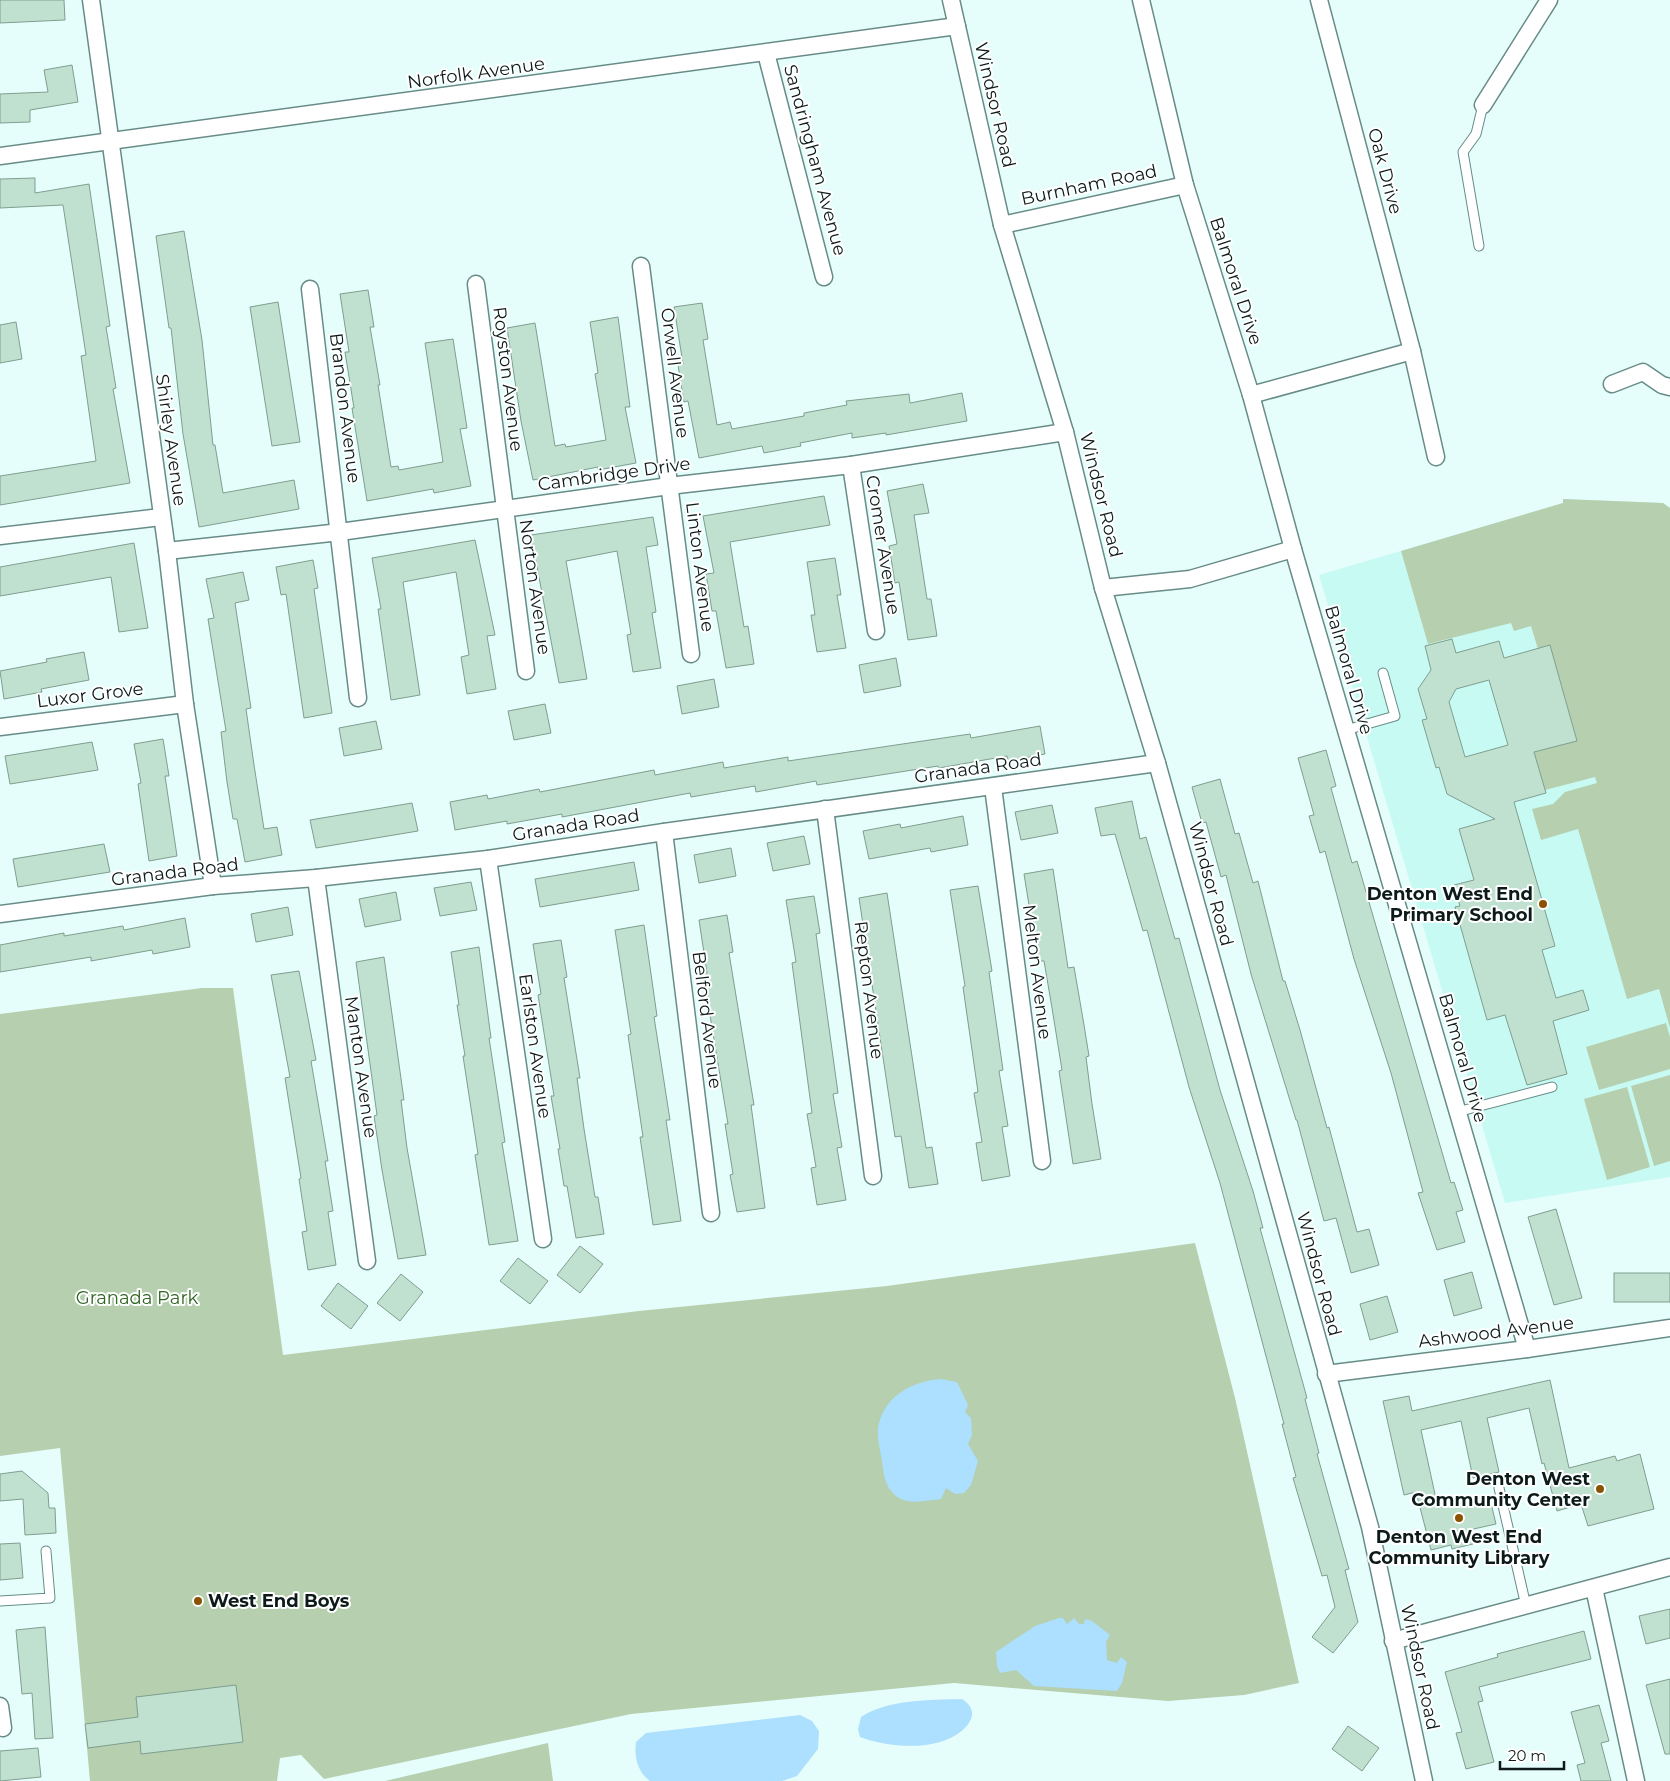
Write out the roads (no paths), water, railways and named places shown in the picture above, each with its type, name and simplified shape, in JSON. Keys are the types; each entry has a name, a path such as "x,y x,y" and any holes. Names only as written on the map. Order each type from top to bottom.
{"street":[{"name":"Shirley Avenue","path":"91,0 167,551 185,704 213,886"},
{"name":"Windsor Road","path":"951,0 1002,225 1065,432 1103,588 1157,763 1370,1527 1424,1781"},
{"name":"Balmoral Drive","path":"1141,0 1184,185 1251,394 1293,549 1527,1349"},
{"name":"Oak Drive","path":"1319,0 1412,352 1436,457"},
{"path":"1483,105 1549,0"},
{"name":"Norfolk Avenue","path":"0,156 957,26"},
{"name":"Sandringham Avenue","path":"766,53 824,276"},
{"name":"Burnham Road","path":"1002,225 1184,185"},
{"name":"Orwell Avenue","path":"641,266 669,486"},
{"name":"Royston Avenue","path":"476,284 504,509"},
{"name":"Brandon Avenue","path":"310,289 358,698"},
{"path":"1251,394 1412,352"},
{"path":"1612,384 1643,372 1662,385 1670,387"},
{"name":"Cambridge Drive","path":"167,551 340,532 669,486 850,465 1065,432"},
{"name":"Cromer Avenue","path":"850,465 876,631"},
{"name":"Linton Avenue","path":"669,486 691,654"},
{"name":"Norton Avenue","path":"504,509 526,671"},
{"path":"0,536 161,517"},
{"path":"1103,588 1190,579 1293,549"},
{"name":"Luxor Grove","path":"0,727 185,704"},
{"name":"Granada Road","path":"0,914 213,886 316,878 488,859 664,832 1157,763"},
{"name":"Melton Avenue","path":"993,787 1042,1161"},
{"name":"Repton Avenue","path":"825,809 873,1176"},
{"name":"Belford Avenue","path":"664,832 711,1213"},
{"name":"Earlston Avenue","path":"488,859 543,1239"},
{"name":"Manton Avenue","path":"316,878 367,1261"},
{"name":"Ashwood Avenue","path":"1326,1374 1527,1349 1670,1328"},
{"path":"1394,1641 1670,1567"},
{"path":"1594,1588 1636,1781"},
{"path":"0,1706 3,1728"}],"lane":[{"path":"1479,246 1463,152 1476,134 1483,105"},
{"path":"1346,730 1395,716 1383,673"},
{"path":"1457,1112 1552,1087"},
{"path":"1500,1488 1526,1606"},
{"path":"0,1601 50,1598 46,1551"}],"place":[{"name":"Denton West End Primary School","path":"1543,904"},
{"name":"Denton West Community Center","path":"1600,1489"},
{"name":"Denton West End Community Library","path":"1459,1518"},
{"name":"West End Boys","path":"198,1601"}],"park label":[{"name":"Granada Park","path":"137,1298"}]}
